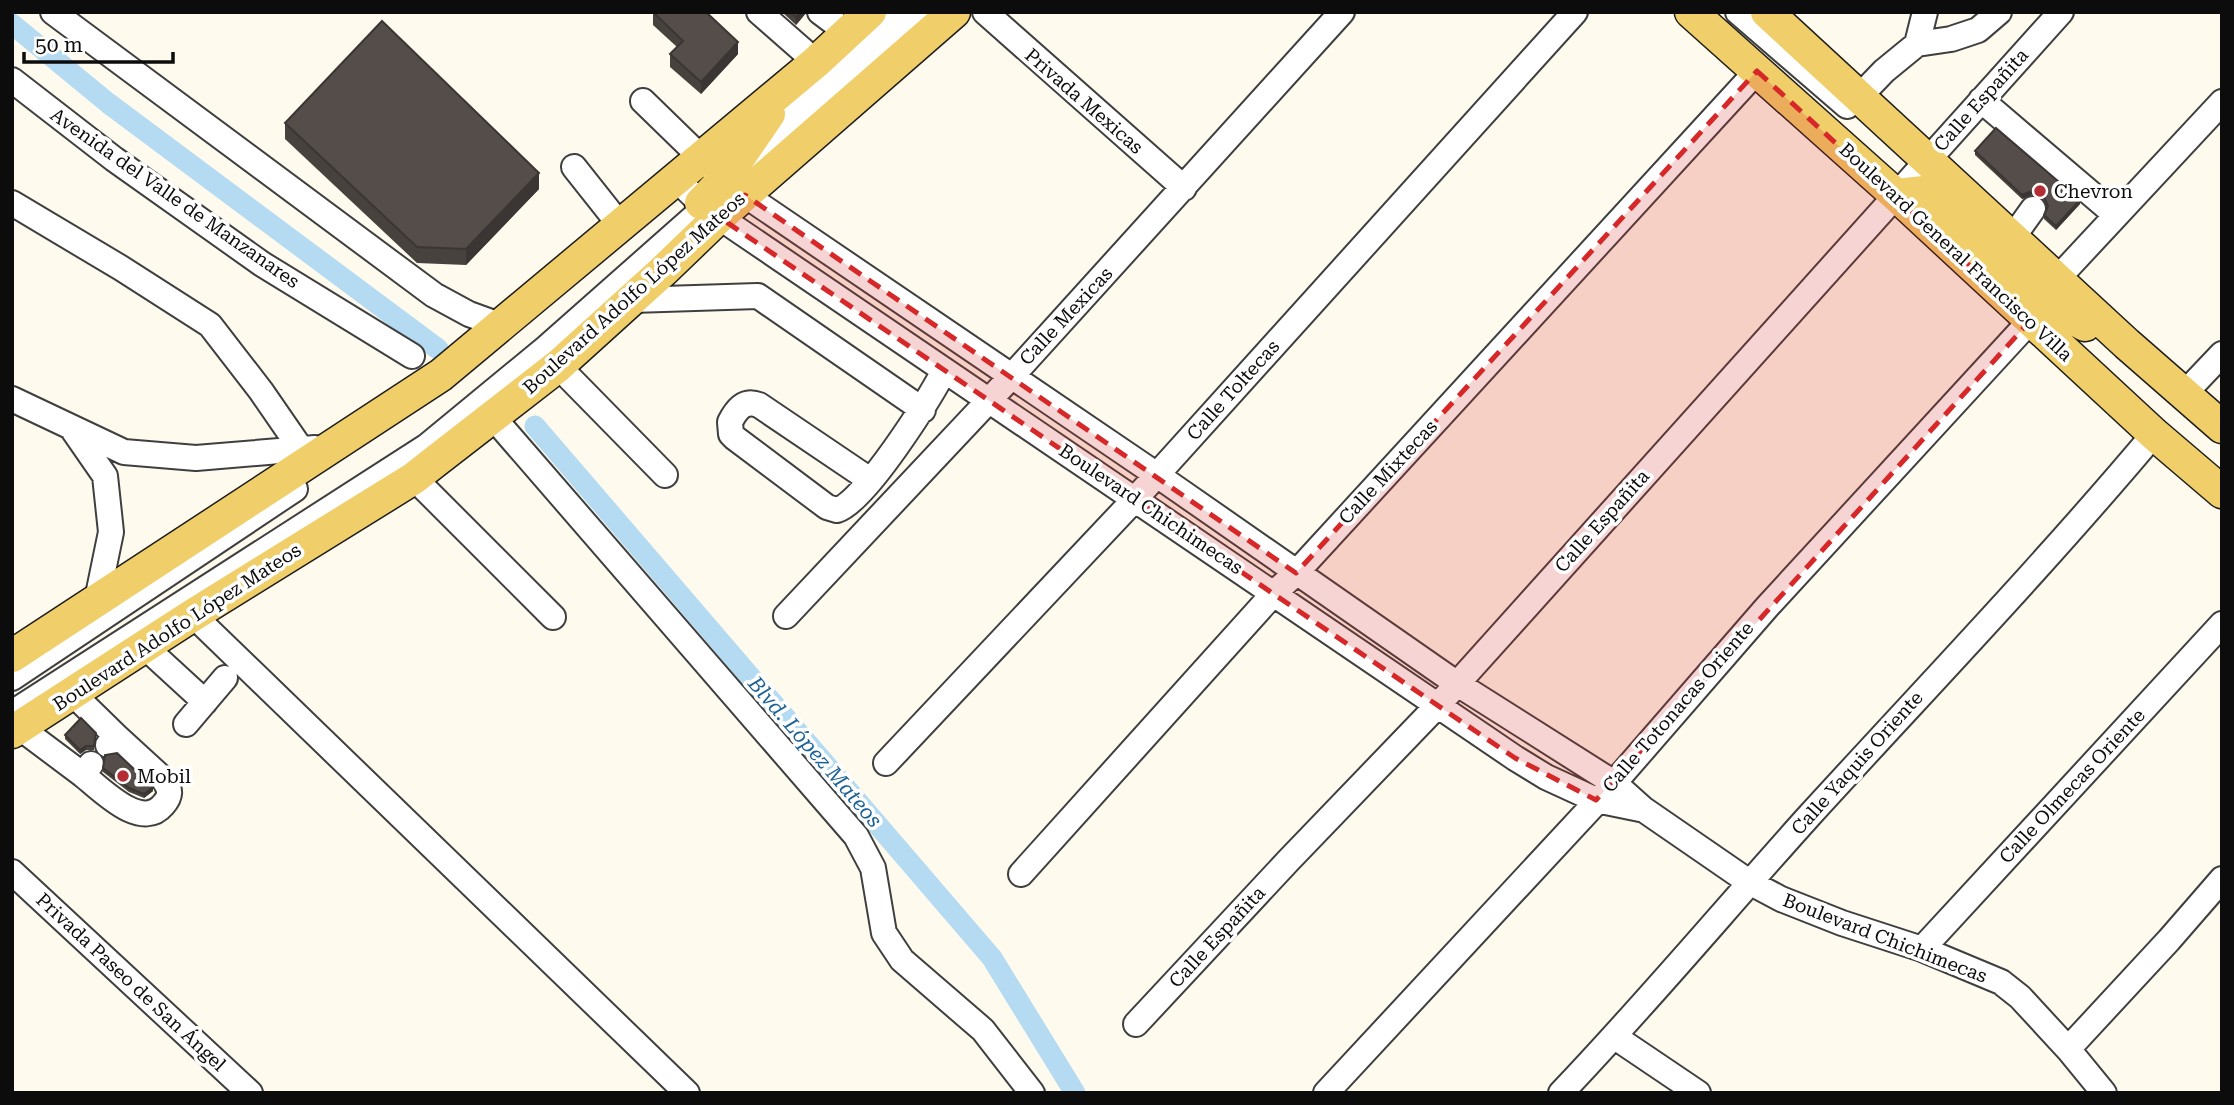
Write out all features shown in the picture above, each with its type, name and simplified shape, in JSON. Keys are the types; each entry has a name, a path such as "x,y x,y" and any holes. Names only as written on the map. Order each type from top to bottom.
{"main road":[{"name":"Boulevard Adolfo López Mateos","path":"12,656 441,375 620,225 697,199 954,12"},
{"name":"Boulevard General Francisco Villa","path":"1691,12 1757,71 1912,180 2013,237 2127,344 2222,427"},
{"name":"Boulevard General Francisco Villa","path":"1767,12 1859,97 1912,180 2030,321 2222,492"},
{"name":"Boulevard Adolfo López Mateos","path":"15,724 72,693 192,615 414,478 558,366 632,300 697,199 724,178 780,91 816,62 860,20"},
{"path":"724,178 769,115 780,91"},
{"path":"1912,180 1924,191 1941,198 2064,314 2127,344"}],"street":[{"path":"53,12 434,295 469,314 502,326"},
{"path":"759,12 816,62"},
{"path":"820,12 860,20"},
{"path":"752,140 894,12"},
{"path":"724,178 926,12"},
{"name":"Privada Mexicas","path":"985,12 1184,188"},
{"name":"Calle Mexicas","path":"786,616 1011,377 1342,12"},
{"name":"Calle Toltecas","path":"886,763 1136,498 1575,12"},
{"path":"1715,12 1912,180"},
{"path":"1738,12 2222,475"},
{"path":"1917,44 1925,12"},
{"path":"1859,97 1884,71 1917,44 1951,39 1978,30 1999,12"},
{"name":"Calle Españita","path":"1136,1024 1439,704 2061,12"},
{"name":"Calle Mixtecas","path":"1021,874 1275,593 1757,71"},
{"name":"Avenida del Valle de Manzanares","path":"12,80 114,159 262,264 412,356"},
{"path":"1981,100 2056,174 2116,215"},
{"name":"Boulevard Chichimecas","path":"643,101 724,178 1456,683 1605,792"},
{"path":"2058,278 2222,102"},
{"path":"574,167 620,225"},
{"path":"12,678 452,384 697,199"},
{"path":"72,693 112,741 164,780 169,787 170,794 166,802 151,814 132,812 87,769 15,724 427,446 546,348 697,199"},
{"name":"Boulevard Chichimecas","path":"697,199 944,371 1546,777 1605,792 1643,809 1749,882 1781,899 1842,923 1922,949 2001,982 2020,997 2104,1093"},
{"path":"12,203 210,325 301,449"},
{"path":"2013,237 2033,209"},
{"path":"632,300 758,296 923,410"},
{"name":"Calle Totonacas Oriente","path":"1326,1093 1605,792 1767,607 2030,321"},
{"path":"2094,329 2222,439"},
{"path":"2184,394 2222,354"},
{"path":"558,366 665,475"},
{"path":"870,481 759,405 748,402 743,404 730,422 735,438 832,510 842,509 870,481 923,410 944,371"},
{"path":"12,399 124,452 196,458 333,447"},
{"path":"492,416 856,836 873,868 884,933 902,960 983,1030 1032,1093"},
{"path":"71,426 104,476 111,532 97,600"},
{"name":"Calle Yaquis Oriente","path":"1561,1093 1615,1037 1749,882 2085,517 2154,434"},
{"path":"414,478 553,617"},
{"path":"192,615 687,1093"},
{"name":"Calle Olmecas Oriente","path":"1922,949 2222,624"},
{"path":"144,646 205,702"},
{"path":"187,724 225,678"},
{"name":"Privada Paseo de San Ángel","path":"12,872 250,1093"},
{"path":"2068,1049 2222,879"},
{"path":"1615,1037 1698,1093"}],"highlighted area":[{"path":"1757,71 2030,321 1596,800 1515,758 719,217 745,195 1296,573"}],"building":[{"path":"653,12 706,12 738,42 701,82 670,54 683,41"},
{"path":"382,21 539,173 466,249 417,247 285,123"},
{"name":"Chevron","path":"1996,128 2080,200 2056,226 2044,215 2048,206 2042,193 2034,190 2022,195 1975,151"},
{"path":"81,718 96,733 94,746 86,746 80,750 65,735"},
{"path":"117,753 153,787 144,794 129,788 103,768 105,755"}],"waterway":[{"path":"12,24 108,103 438,349"},
{"name":"Blvd. López Mateos","path":"535,426 992,958 1075,1093"}],"place":[{"name":"Chevron","path":"2040,191"},
{"name":"Mobil","path":"123,776"}]}
